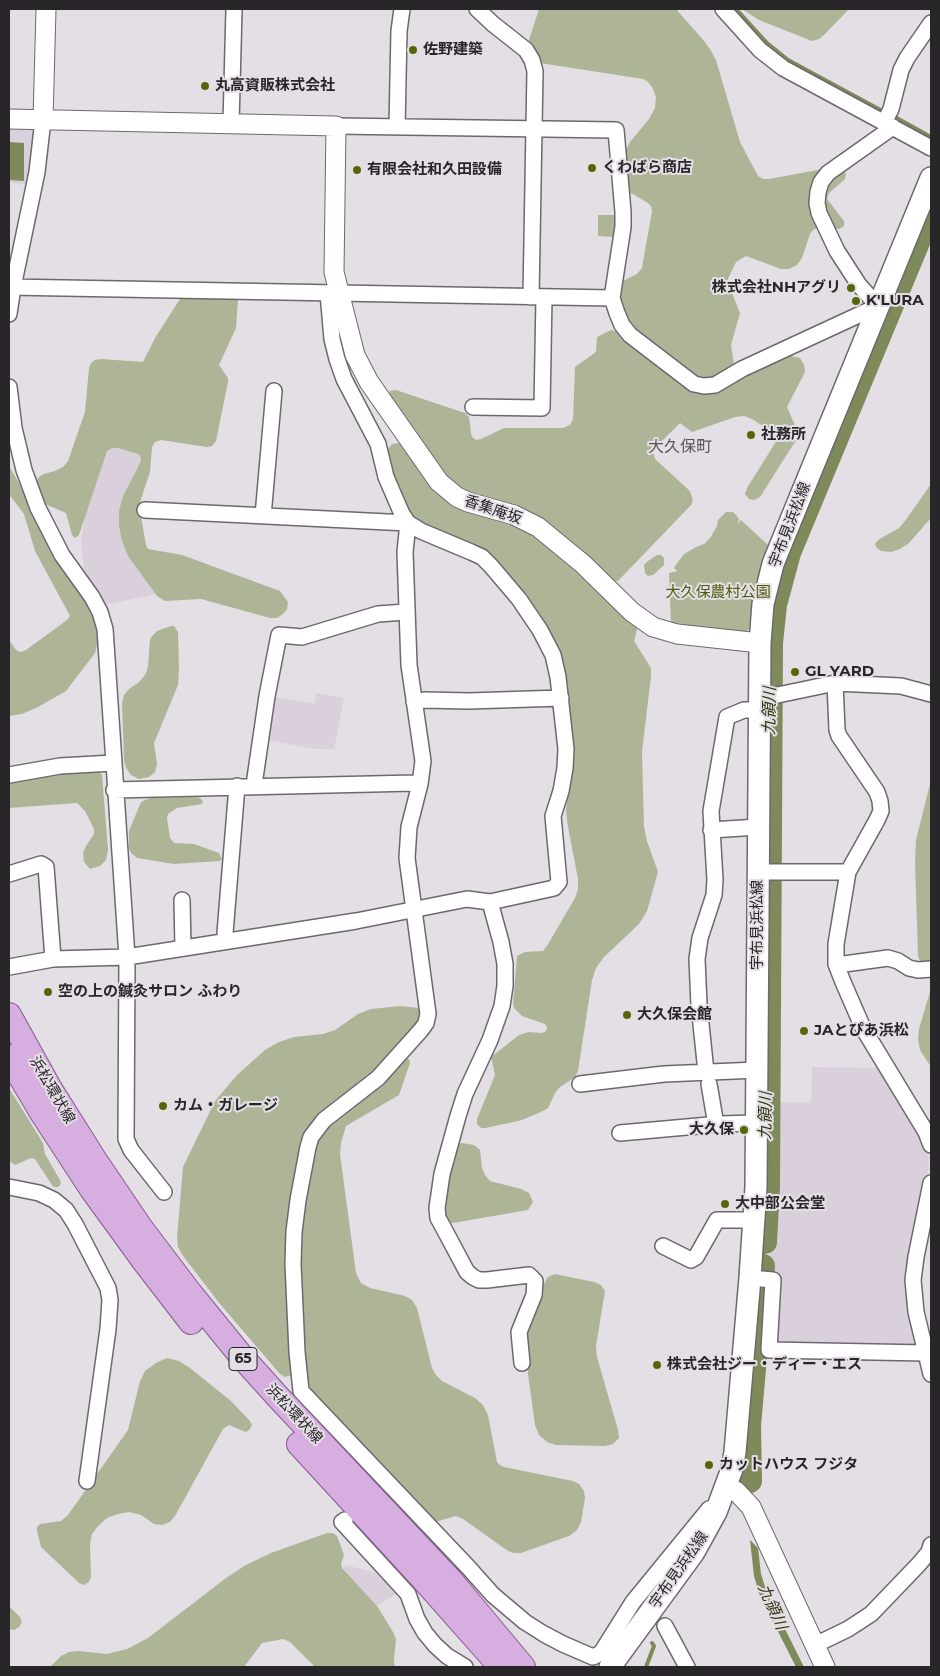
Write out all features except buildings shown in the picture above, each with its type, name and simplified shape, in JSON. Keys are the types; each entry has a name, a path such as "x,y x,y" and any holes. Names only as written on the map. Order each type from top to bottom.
{"main road":[{"name":"宇布見浜松線","path":"610,1667 694,1552 716,1512 726,1487 735,1452 759,1279 755,1220 757,1070 766,872 758,827 764,700 760,643 764,604 773,564 931,178"},
{"name":"浜松環状線","path":"9,1015 50,1089 140,1227 242,1357 431,1574 501,1667"},
{"name":"浜松環状線","path":"9,1057 42,1113 91,1188 180,1308 258,1399 431,1574 478,1612 524,1667"}],"street":[{"path":"9,314 11,287 37,172 43,120 46,9"},
{"path":"231,124 234,9"},
{"path":"397,127 399,31 402,9"},
{"path":"473,407 542,408 534,129 535,71 532,60 526,50 477,9"},
{"path":"723,9 770,60 796,76 889,119 931,148"},
{"path":"9,120 616,130 623,227 612,298 622,325 630,334 694,384 704,386 715,385 742,369 878,306 859,285 837,251 819,213 817,203 818,192 821,182 828,173 889,119 901,70 907,58 931,24"},
{"name":"香集庵坂","path":"336,126 333,293 355,355 364,373 432,472 448,490 468,502 514,515 538,527 582,564 632,612 653,627 677,634 760,643"},
{"path":"11,287 612,298"},
{"path":"9,967 53,958 127,957 356,921 467,899 490,902 554,888 559,882 553,816 561,791 566,749 561,698 553,655 548,643 518,599 482,557 421,531 408,523 402,514 386,477 378,444 344,379 337,359 332,338 333,293"},
{"path":"9,387 14,428 24,470 38,508 62,555 92,597 100,612 104,629 127,957 126,1139 131,1150 164,1192"},
{"path":"263,516 274,391"},
{"path":"145,510 408,523"},
{"path":"408,523 405,552 409,665 423,761 420,784 409,827 407,858 428,1014 426,1023 378,1078 324,1120 317,1128 308,1147 294,1232 294,1296 301,1390 384,1484 431,1574 417,1619 424,1633 434,1646 465,1667"},
{"path":"255,786 267,696 279,635 302,637 378,614 406,612"},
{"path":"835,683 837,730 839,736 877,792 880,801 880,811 877,820 848,872 836,944 837,965 863,1028 926,1132 931,1145"},
{"path":"716,1125 699,1005 697,959 700,938 714,895 715,880 711,811 727,717 764,700 835,683 901,686 931,694"},
{"path":"414,702 424,700 469,702 561,698"},
{"path":"9,775 60,766 113,763"},
{"path":"114,790 237,786 420,784"},
{"path":"227,941 225,933 237,786"},
{"path":"711,830 758,827"},
{"path":"9,874 42,864 46,867 53,958"},
{"path":"766,872 848,872"},
{"path":"182,900 183,948"},
{"path":"490,902 505,964 505,986 502,1006 458,1116 442,1174 437,1208 438,1218 442,1227 468,1272 473,1277 479,1280 487,1280 528,1275 536,1280 534,1295 519,1332 522,1363"},
{"path":"837,965 888,958 898,960 909,968 918,970 931,969"},
{"path":"580,1084 664,1074 708,1078 757,1070"},
{"path":"620,1134 756,1123"},
{"path":"931,1183 913,1280 916,1312 931,1374"},
{"path":"9,1187 39,1193 54,1200 66,1210 108,1288 110,1300 108,1329 87,1481"},
{"path":"663,1246 691,1260 696,1258 716,1220 755,1220"},
{"path":"759,1279 774,1280 769,1350 926,1352"},
{"path":"726,1487 736,1490 751,1507 825,1667"},
{"path":"345,1520 342,1522 431,1574 492,1595 526,1622 563,1644 593,1657 600,1653 633,1602 709,1509 716,1512"},
{"path":"815,1645 848,1629 871,1614 919,1564 929,1552 931,1545"},
{"path":"665,1626 687,1667"}],"shaded area":[{"path":"9,127 32,128 36,133 29,184 9,183"},
{"path":"112,448 134,452 141,458 123,496 128,556 156,594 103,605 85,578 81,541 85,516 104,456"},
{"path":"317,693 344,698 334,749 316,749 266,740 272,696 314,704"},
{"path":"812,1067 881,1068 922,1135 928,1151 929,1169 911,1257 918,1342 913,1348 776,1347 768,1276 773,1211 774,1102 811,1103"},
{"path":"346,1565 383,1575 396,1594 377,1606 342,1568"}],"green space":[{"path":"539,9 676,9 705,42 716,60 740,142 758,176 763,179 769,179 823,169 843,170 846,174 845,179 829,193 827,199 844,221 844,226 839,229 823,226 813,230 802,258 797,265 789,269 781,269 746,256 736,262 727,281 740,313 731,345 734,365 713,378 704,380 697,378 635,330 628,321 619,298 621,282 637,274 642,268 652,211 648,203 628,191 624,158 630,142 649,119 655,108 656,97 652,87 643,79 540,63 528,43"},
{"path":"742,9 849,9 825,34 819,39 812,41 759,20"},
{"path":"598,215 617,215 615,237 598,236"},
{"path":"184,296 236,297 238,300 236,328 219,365 228,378 228,382 216,441 212,446 207,447 161,440 155,442 152,447 150,472 139,505 146,545 148,549 182,555 280,591 288,602 287,609 277,618 270,618 201,599 165,601 157,596 128,556 119,526 119,511 123,496 140,463 141,458 138,454 118,448 112,448 107,451 79,535 75,538 72,535 66,513 45,504 40,497 36,482 39,477 63,467 68,461 85,412 91,363 101,359 143,362 155,338 180,299"},
{"path":"611,330 618,332 691,390 745,375 783,357 800,358 805,372 787,407 798,432 798,437 760,497 754,500 749,499 745,494 777,440 772,432 752,419 744,416 735,417 692,432 680,423 655,448 653,452 655,459 690,491 693,500 691,505 618,581 613,581 461,490 445,476 389,395 390,391 396,390 465,413 469,417 472,437 476,440 504,428 563,428 570,425 573,419 575,367 596,352 597,337"},
{"path":"399,443 499,519 533,534 577,570 636,626 637,630 634,641 651,668 642,752 644,827 658,872 647,911 639,924 604,957 596,968 592,980 578,1071 575,1077 560,1087 548,1108 522,1120 486,1128 481,1128 477,1124 477,1119 495,1075 491,1057 519,1035 529,1032 542,1033 546,1031 547,1027 545,1024 522,1016 514,1008 517,956 525,952 543,951 575,898 578,889 578,879 566,810 568,793 559,653 546,626 524,595 412,518 407,511 392,475 388,455 388,449 392,444"},
{"path":"9,466 95,615 99,638 95,653 66,691 38,707 22,714 9,716 9,640 16,650 21,652 70,616 35,551 24,514 9,494"},
{"path":"931,484 931,518 909,543 900,549 891,552 881,551 877,548 875,544 878,540 899,528"},
{"name":"大久保農村公園","path":"726,512 733,512 739,519 738,524 741,520 768,545 757,579 749,629 744,633 671,625 669,573 677,571 674,568 684,554 704,544 710,538 717,526 718,520"},
{"path":"657,555 661,555 664,558 664,565 653,575 648,576 645,573 644,565"},
{"path":"174,626 178,632 178,685 154,743 157,764 155,772 149,777 139,779 131,775 126,768 124,760 122,703 124,695 145,675 148,667 152,636 157,631"},
{"path":"61,771 99,771 102,775 108,850 106,860 100,866 90,869 84,862 83,853 94,834 94,829 85,811 77,803 9,808 9,780"},
{"path":"931,780 931,966 925,966 918,956 915,862 916,840"},
{"path":"197,797 203,801 202,804 177,808 168,814 170,838 174,843 194,844 219,853 222,859 220,861 174,864 137,858 131,853 129,849 129,831 141,802 150,798"},
{"path":"931,988 931,1067 920,1050 918,1039 919,1029"},
{"path":"400,1006 419,1008 421,1011 420,1020 379,1068 306,1135 293,1369 291,1375 285,1377 280,1374 220,1304 178,1247 177,1237 183,1167 215,1101 237,1075 265,1050 279,1042 294,1037 323,1034 335,1030 358,1014 371,1009"},
{"path":"405,1058 409,1059 410,1063 399,1095 346,1126 341,1143 340,1154 356,1273 361,1283 370,1288 405,1296 412,1300 417,1308 432,1368 442,1381 475,1398 483,1405 488,1415 497,1462 500,1465 573,1481 579,1484 584,1491 585,1498 581,1522 577,1530 569,1536 521,1553 508,1551 456,1516 435,1522 312,1394 305,1380 300,1296 300,1232 313,1149 321,1132"},
{"path":"9,1088 43,1143 45,1154 60,1180 61,1184 58,1187 52,1185 35,1159 31,1158 15,1165 9,1161"},
{"path":"458,1144 474,1145 480,1150 482,1168 490,1181 529,1193 533,1202 528,1210 453,1223 448,1222 441,1208 442,1199"},
{"path":"555,1274 594,1282 601,1285 605,1291 596,1346 597,1357 618,1430 619,1438 613,1444 605,1446 556,1445 547,1442 539,1435 535,1425 523,1338 524,1328 548,1277"},
{"path":"167,1358 179,1361 190,1368 231,1401 252,1425 246,1432 229,1425 223,1429 170,1522 162,1525 154,1524 141,1515 129,1512 107,1518 98,1526 92,1534 90,1544 91,1577 89,1582 84,1585 79,1583 41,1547 37,1527 40,1524 61,1521 68,1515 128,1430 140,1381 145,1371"},
{"path":"327,1533 333,1533 337,1536 344,1555 341,1564 342,1568 377,1606 393,1632 396,1639 395,1667 315,1667 290,1642 283,1639 262,1643 244,1667 50,1667 61,1656 69,1652 79,1651 107,1654 127,1649 148,1638 226,1578 246,1565 271,1553"},
{"path":"9,1606 20,1617 22,1622 14,1630 9,1629"}],"water":[{"path":"9,142 24,143 24,181 9,180"},
{"path":"750,1540 758,1548 761,1574 767,1593 804,1667 796,1667 760,1596 754,1576"}],"waterway":[{"path":"736,9 767,43 788,60 886,113"},
{"path":"893,116 931,137"},
{"name":"九領川","path":"765,1242 768,1187 771,643 775,605 789,553 931,211"},
{"name":"九領川","path":"750,1481 749,1426 763,1266"},
{"path":"646,1667 654,1646 652,1643"}],"place":[{"name":"佐野建築","path":"413,50"},
{"name":"丸高資販株式会社","path":"205,86"},
{"name":"くわばら商店","path":"592,168"},
{"name":"有限会社和久田設備","path":"357,170"},
{"name":"株式会社NHアグリ","path":"851,288"},
{"name":"K'LURA","path":"856,301"},
{"name":"社務所","path":"751,435"},
{"name":"GL YARD","path":"795,672"},
{"name":"空の上の鍼灸サロン ふわり","path":"48,992"},
{"name":"大久保会館","path":"627,1015"},
{"name":"JAとぴあ浜松","path":"804,1031"},
{"name":"カム・ガレージ","path":"163,1106"},
{"name":"大久保","path":"744,1130"},
{"name":"大中部公会堂","path":"725,1204"},
{"name":"株式会社ジー・ディー・エス","path":"657,1365"},
{"name":"カットハウス フジタ","path":"709,1465"}],"district":[{"name":"大久保町","path":"680,447"}]}
